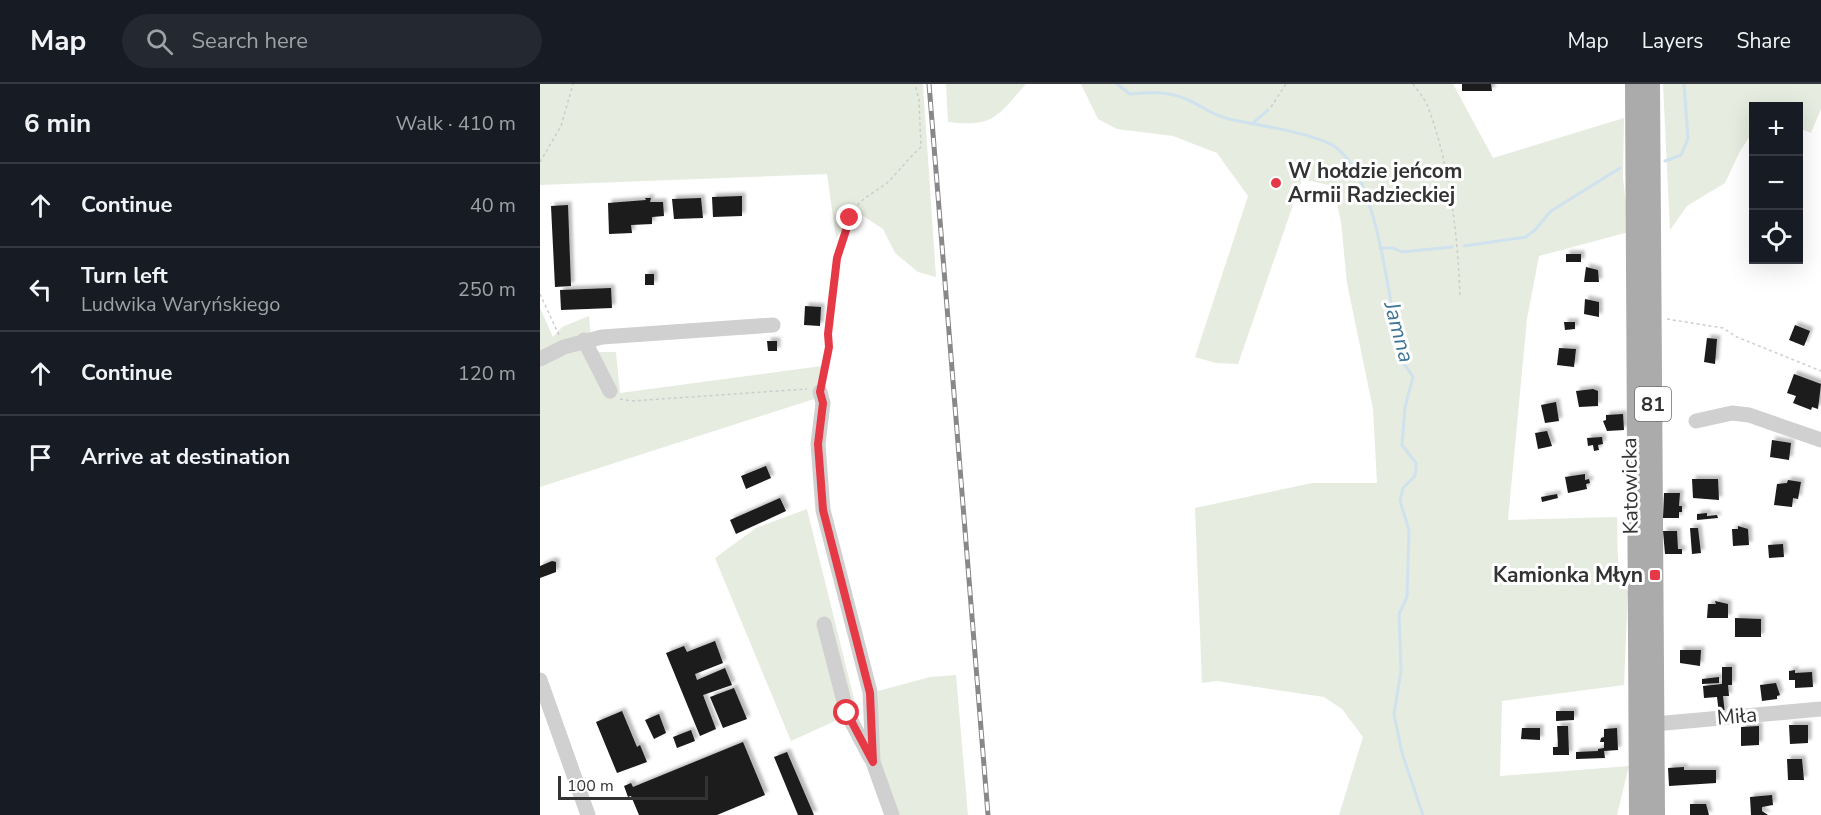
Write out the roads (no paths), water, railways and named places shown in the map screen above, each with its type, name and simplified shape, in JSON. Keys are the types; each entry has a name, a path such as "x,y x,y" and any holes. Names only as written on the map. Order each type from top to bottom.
{"main road":[{"name":"Katowicka","path":"1635,84 1639,815"},
{"name":"Katowicka","path":"1650,84 1655,815"},
{"path":"1626,815 1638,762"}],"street":[{"path":"540,359 564,347 602,337 773,325"},
{"path":"584,340 609,392"},
{"path":"820,392 823,403 818,444 823,510 870,693 873,762"},
{"path":"1696,421 1732,413 1749,415 1821,440"},
{"path":"824,624 847,713 873,762 892,815"},
{"path":"540,680 588,815"},
{"name":"Miła","path":"1653,724 1821,708"}],"waterway":[{"name":"Jamna","path":"1117,84 1130,94 1174,95 1222,117 1290,131 1326,142 1344,155 1358,177 1370,206 1379,239 1401,359 1413,377 1405,407 1402,445 1416,463 1416,471 1414,477 1403,488 1400,501 1409,530 1407,597 1399,614 1401,670 1394,714 1402,753 1423,815"},
{"path":"1665,161 1681,155 1688,139 1684,84"},
{"path":"1252,124 1268,110"},
{"path":"1464,246 1526,237 1551,211 1620,168"},
{"path":"1380,248 1393,248 1402,252 1452,247"}],"railway":[{"path":"929,84 988,815"}],"place":[{"name":"W hołdzie jeńcom Armii Radzieckiej","path":"1276,183"},
{"name":"Kamionka Młyn","path":"1655,575"}]}
